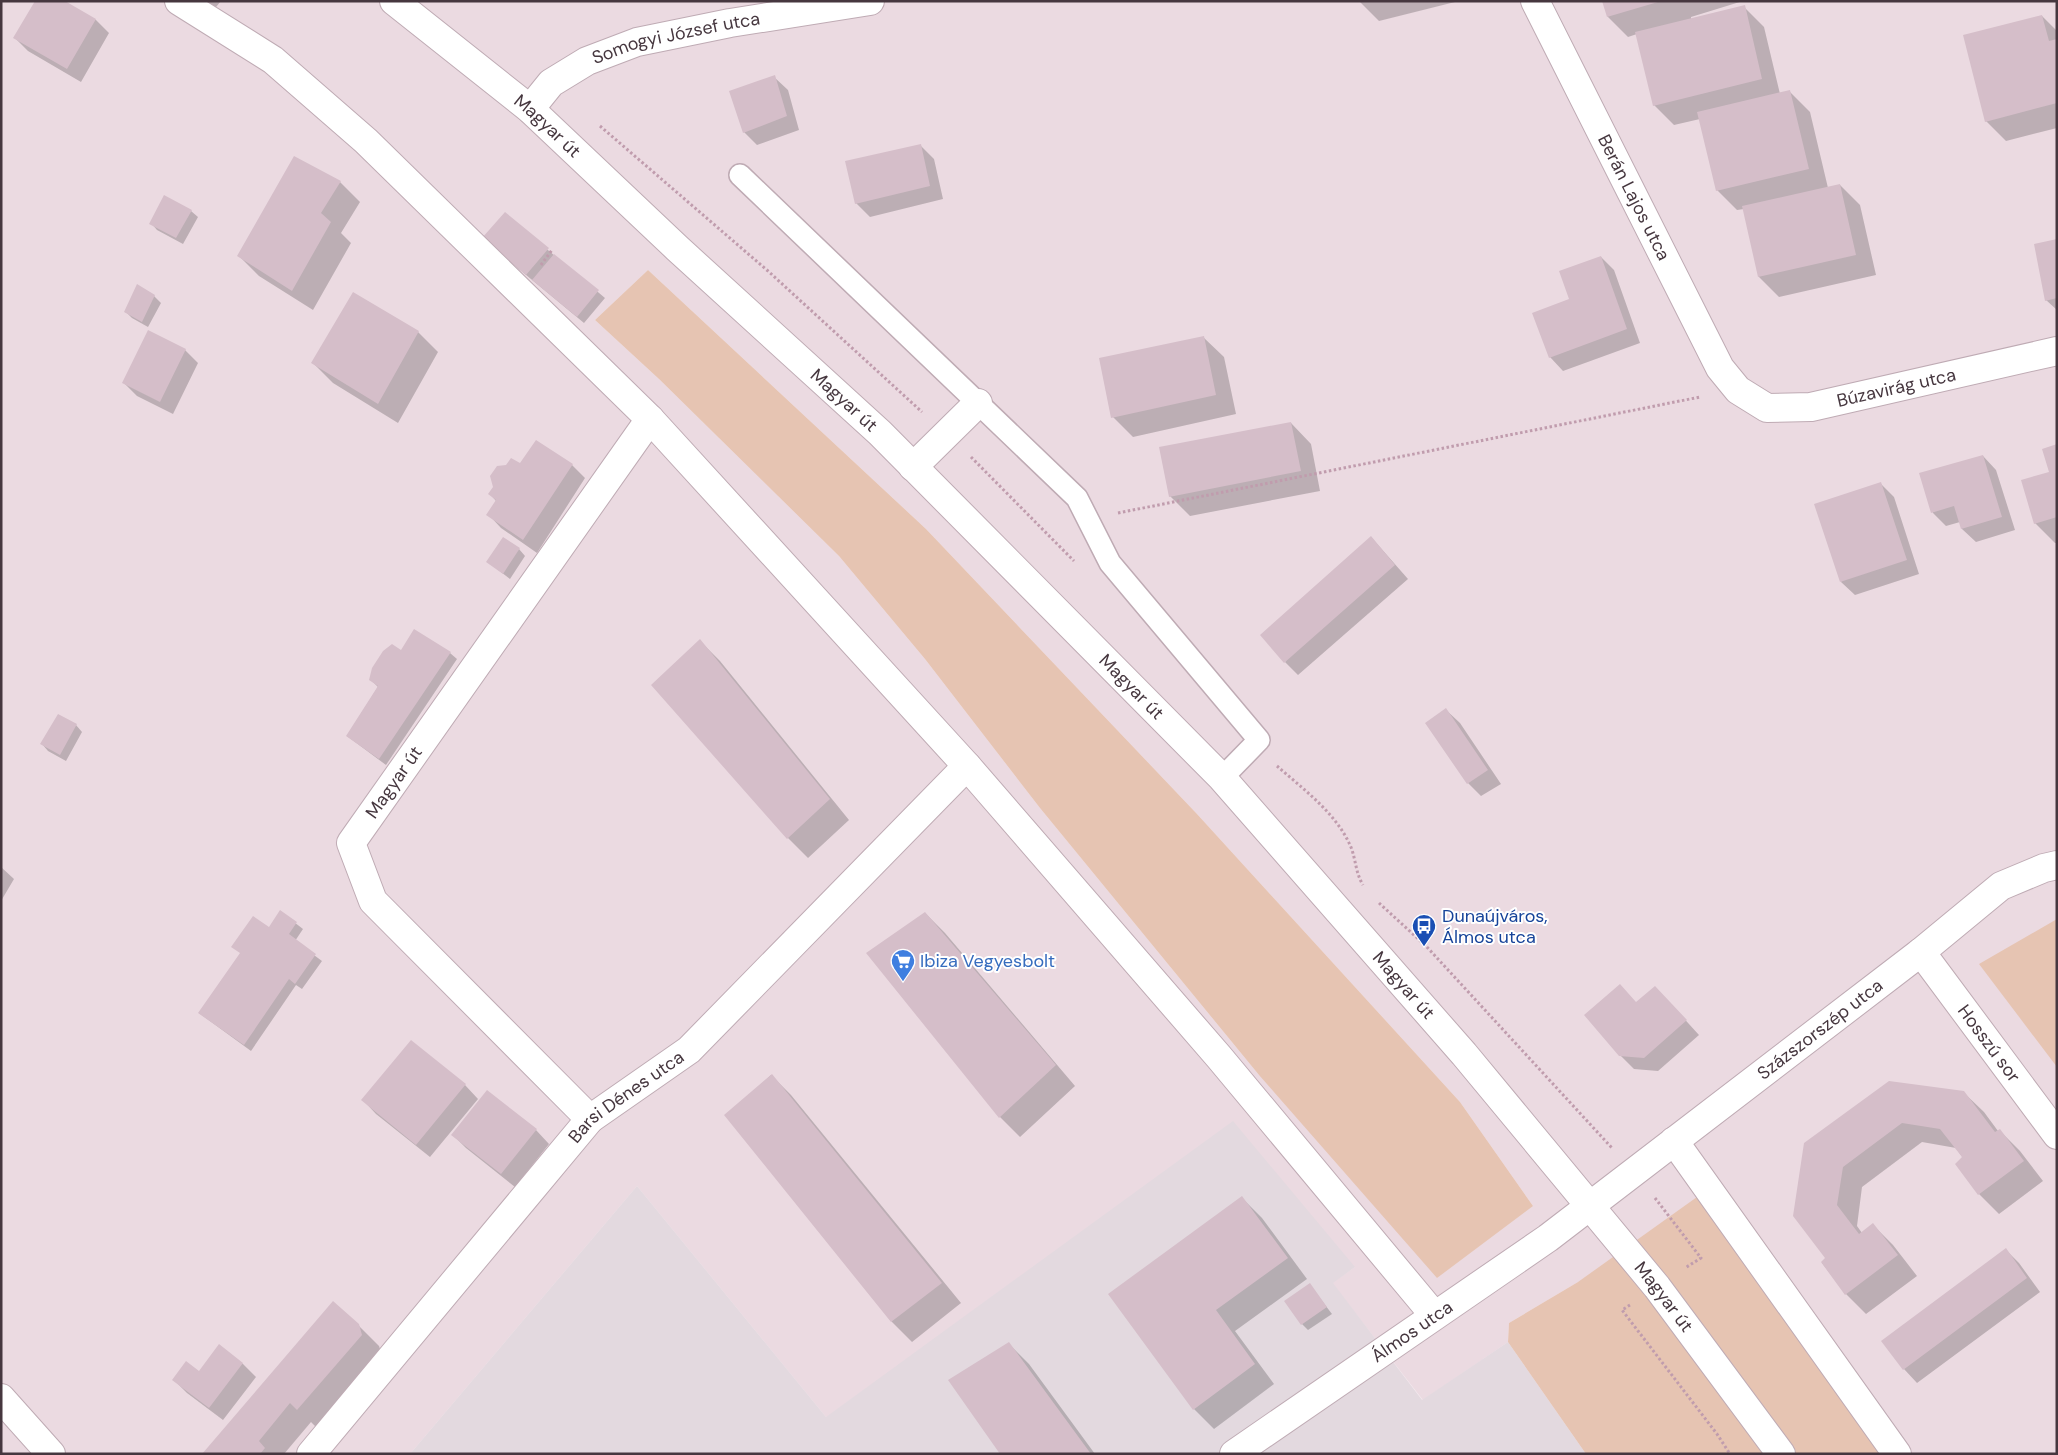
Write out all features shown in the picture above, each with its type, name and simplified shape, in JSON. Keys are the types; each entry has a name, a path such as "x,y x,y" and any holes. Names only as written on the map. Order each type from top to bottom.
{"street":[{"path":"179,1 274,60 366,141 650,419 967,766 1212,1050 1434,1315"},
{"name":"Magyar út","path":"394,1 530,110 677,248 880,433 1222,778 1464,1054 1658,1287 1781,1454"},
{"name":"Somogyi József utca","path":"530,110 551,83 587,61 637,42 730,23 870,1"},
{"name":"Berán Lajos utca","path":"1535,1 1720,368 1738,390"},
{"name":"Búzavirág utca","path":"1738,390 1767,408 1811,407 2057,351"},
{"path":"913,467 978,404"},
{"name":"Magyar út","path":"590,1119 373,901 351,844 650,419"},
{"name":"Barsi Dénes utca","path":"311,1454 590,1119 689,1050 967,766"},
{"name":"Százszorszép utca","path":"1589,1205 1921,952 2001,886 2044,868 2057,865"},
{"name":"Hosszú sor","path":"1921,952 2057,1135"},
{"path":"1674,1141 1896,1454"},
{"name":"Álmos utca","path":"1234,1454 1548,1238 1589,1205"},
{"path":"1,1398 51,1454"}],"lane":[{"path":"740,175 1077,498 1110,563 1259,740 1222,778"}],"path":[{"path":"596,122 768,270 984,470 1075,563"},
{"path":"1088,519 1738,390"},
{"path":"1255,745 1336,820 1350,846 1357,876 1365,888"},
{"path":"1376,900 1426,946"}],"shaded area":[{"path":"1,1 2057,1 2057,1454 1892,1454 1578,1282 1509,1323 1508,1342 1423,1400 1332,1283 1355,1267 826,1417 637,1186 410,1454 1,1454","holes":["648,270 926,529 1197,814 1460,1102 1533,1206 1259,1075 1040,808 925,659 839,556 659,379 595,320"]},
{"path":"648,270 926,529 1197,814 1460,1102 1533,1206 1437,1278 1259,1075 1040,808 925,659 839,556 659,379 595,320"},
{"path":"2057,919 2057,1067 1979,964"},
{"path":"1233,1121 1355,1267 1333,1283 1422,1400 1508,1342 1586,1454 410,1454 637,1186 826,1417"},
{"path":"1704,1192 1892,1454 1586,1454 1508,1342 1509,1323 1578,1282"}],"building":[{"path":"35,1 65,1 96,19 67,69 13,38"},
{"path":"1602,1 1658,1 1658,2 1607,17"},
{"path":"1745,5 1762,79 1653,106 1635,32"},
{"path":"2042,15 2049,41 2057,39 2057,103 1985,122 1963,35"},
{"path":"775,75 787,116 743,133 729,91"},
{"path":"1790,90 1809,169 1716,191 1697,112"},
{"path":"921,144 930,186 855,204 845,161"},
{"path":"294,156 341,181 321,213 331,222 292,291 237,256"},
{"path":"1840,184 1856,255 1758,277 1742,206"},
{"path":"164,195 192,210 176,238 149,224"},
{"path":"505,212 549,248 526,275 482,238"},
{"path":"2057,239 2057,298 2045,301 2034,244"},
{"path":"554,254 599,290 577,317 532,280"},
{"path":"1601,256 1627,329 1549,358 1532,313 1569,299 1559,271"},
{"path":"137,284 155,295 142,322 124,312"},
{"path":"353,292 419,331 378,404 311,363"},
{"path":"148,330 186,349 160,402 122,383"},
{"path":"1204,336 1216,395 1111,418 1099,358"},
{"path":"1291,422 1301,471 1169,497 1159,447"},
{"path":"536,440 573,464 523,540 486,515 496,500 488,494 493,487 490,476 497,466 506,465 511,458 520,463"},
{"path":"2057,444 2057,517 2034,524 2021,480 2049,472 2042,449"},
{"path":"1983,455 2002,517 1961,529 1954,506 1931,513 1919,473"},
{"path":"1881,482 1907,560 1840,582 1814,504"},
{"path":"1371,536 1395,565 1284,663 1260,635"},
{"path":"503,537 520,548 503,574 486,562"},
{"path":"414,629 451,652 379,759 346,736 378,686 369,680 372,668 383,651 392,644 401,650"},
{"path":"700,639 830,799 787,839 651,685"},
{"path":"1446,708 1488,770 1467,784 1425,723"},
{"path":"58,714 77,724 60,755 40,744"},
{"path":"280,910 297,922 289,934 316,954 295,984 289,979 244,1045 198,1013 240,953 231,947 253,916 269,927"},
{"path":"925,912 1056,1065 999,1118 866,953"},
{"path":"1620,984 1636,1002 1655,986 1687,1020 1644,1058 1619,1056 1584,1015"},
{"path":"411,1040 466,1084 416,1145 361,1100"},
{"path":"772,1074 942,1283 891,1322 724,1115"},
{"path":"1889,1081 1964,1091 1995,1132 2000,1129 2024,1161 1978,1195 1955,1164 1962,1157 1940,1129 1902,1123 1843,1167 1837,1205 1859,1234 1873,1223 1898,1255 1845,1295 1821,1262 1825,1258 1793,1216 1804,1143"},
{"path":"487,1090 537,1129 501,1174 451,1135"},
{"path":"1242,1196 1288,1258 1216,1310 1255,1364 1193,1410 1108,1294"},
{"path":"2006,1248 2027,1278 1903,1370 1881,1341"},
{"path":"1310,1283 1327,1307 1301,1325 1284,1301"},
{"path":"333,1301 359,1324 362,1335 297,1410 290,1403 259,1441 265,1448 260,1454 202,1454"},
{"path":"1009,1342 1091,1454 1000,1454 948,1380"},
{"path":"219,1344 243,1363 209,1408 172,1380 186,1361 199,1371"}],"place":[{"name":"Dunaújváros, Álmos utca","path":"1424,947"},
{"name":"Ibiza Vegyesbolt","path":"903,982"}]}
